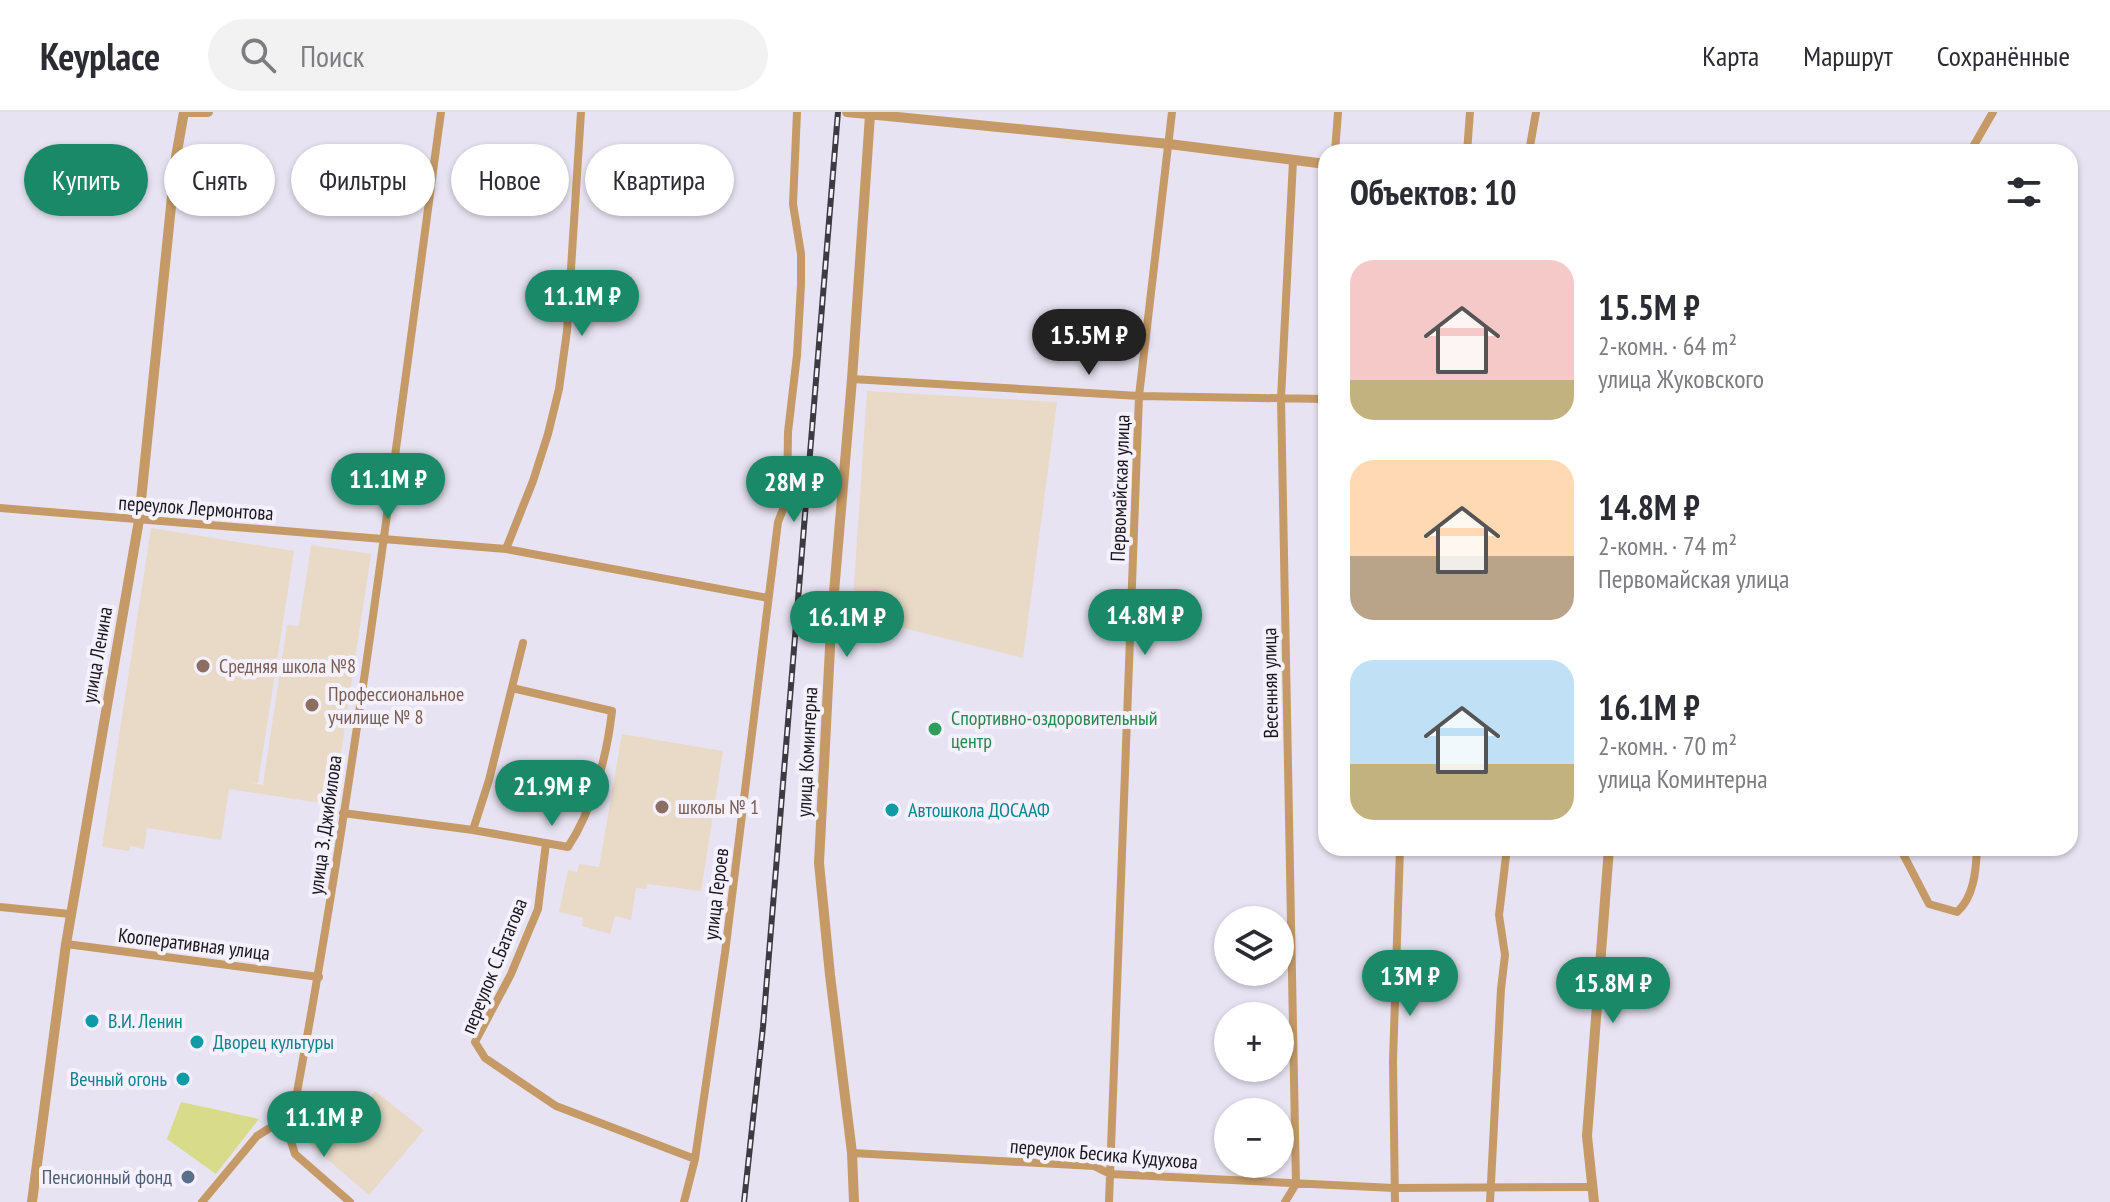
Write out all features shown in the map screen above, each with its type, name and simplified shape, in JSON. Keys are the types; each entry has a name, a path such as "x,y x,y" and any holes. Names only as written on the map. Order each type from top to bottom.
{"street":[{"path":"184,112 208,112"},
{"name":"улица Ленина","path":"32,1202 70,914 139,520 176,157 184,112"},
{"name":"улица З. Джибилова","path":"350,1202 295,1154 287,1129 293,1114 319,977 384,537 441,112"},
{"path":"506,549 544,446 559,389 567,331 581,112"},
{"name":"улица Героев","path":"684,1202 695,1159 725,953 778,522 787,499 788,432 797,355 801,254 793,204 797,112"},
{"path":"847,112 1169,144 1318,163"},
{"name":"Первомайская улица","path":"1109,1202 1139,396 1172,112"},
{"path":"1336,144 1338,112"},
{"path":"1468,144 1470,112"},
{"path":"1530,144 1536,112"},
{"path":"1975,144 1993,112"},
{"name":"улица Коминтерна","path":"854,1202 852,1153 819,863 831,628 870,114"},
{"name":"Весенняя улица","path":"1293,161 1281,398 1296,1184"},
{"path":"852,379 1139,396 1318,399"},
{"name":"переулок Лермонтова","path":"0,508 506,549 768,598"},
{"path":"473,830 489,780 523,643"},
{"path":"343,813 473,830 568,847 586,814 608,741 612,711 512,688"},
{"name":"переулок С.Батагова","path":"546,843 538,909 511,974 475,1042 485,1058 556,1106 695,1159"},
{"path":"1395,1202 1393,1061 1400,856"},
{"path":"1490,1202 1505,955 1499,915 1506,856"},
{"path":"1594,1202 1587,1136 1608,856"},
{"path":"1904,856 1929,904 1957,912 1967,904 1977,856"},
{"path":"0,907 70,914"},
{"name":"Кооперативная улица","path":"66,944 319,977"},
{"path":"202,1202 257,1136 293,1114"},
{"name":"переулок Бесика Кудухова","path":"852,1153 1094,1166 1110,1174 1296,1184 1394,1188 1592,1187"},
{"path":"1285,1202 1296,1184"}],"shaded area":[{"path":"867,391 1057,402 1023,658 852,615"},
{"name":"Средняя школа №8","path":"151,528 294,551 258,783 247,782 263,785 287,625 299,626 311,545 371,554 333,805 229,789 221,840 147,828 144,849 130,846 129,851 102,847"},
{"name":"школы № 1","path":"622,734 723,751 701,891 647,884 646,889 636,888 631,920 615,916 610,934 582,926 583,918 559,912 568,870 577,872 579,864 599,867"},
{"path":"375,1091 424,1130 369,1195 307,1142 334,1100 355,1119"}],"green space":[{"path":"181,1102 259,1119 216,1174 167,1139"}],"railway":[{"path":"744,1202 763,1027 838,112"}],"place":[{"name":"Средняя школа №8","path":"203,666"},
{"name":"Профессиональное училище № 8","path":"312,705"},
{"name":"Спортивно-оздоровительный центр","path":"935,729"},
{"name":"школы № 1","path":"662,807"},
{"name":"Автошкола ДОСААФ","path":"892,810"},
{"name":"В.И. Ленин","path":"92,1021"},
{"name":"Дворец культуры","path":"197,1042"},
{"name":"Вечный огонь","path":"183,1079"},
{"name":"Пенсионный фонд","path":"188,1177"}]}
